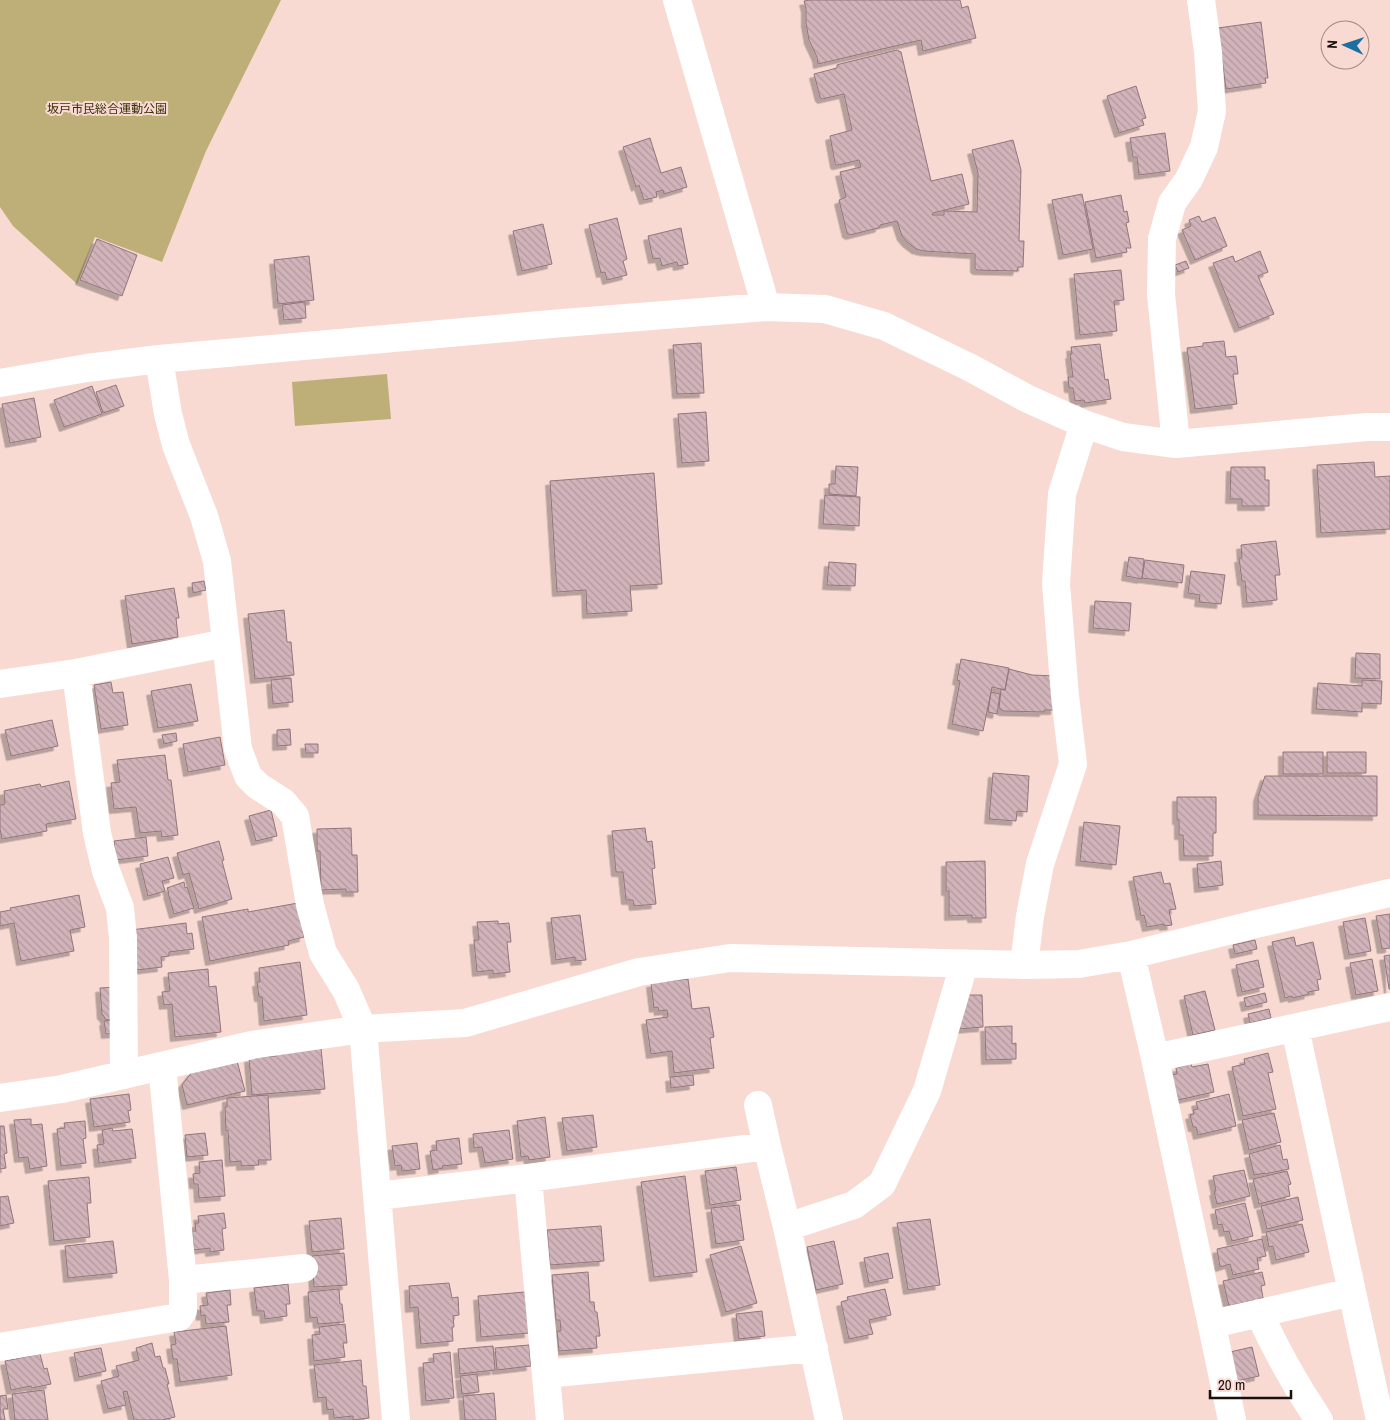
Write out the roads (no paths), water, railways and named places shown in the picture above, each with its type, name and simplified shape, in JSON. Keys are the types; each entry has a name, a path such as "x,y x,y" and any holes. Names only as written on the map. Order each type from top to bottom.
{"street":[{"path":"677,0 766,307"},
{"path":"1176,444 1161,294 1162,238 1172,203 1189,179 1204,147 1212,111 1208,52 1201,0"},
{"path":"0,383 87,368 158,359 766,307 825,310 884,326 969,367 1028,399 1084,424 1123,437 1176,444 1367,427 1390,427"},
{"path":"158,359 176,445 204,516 217,561 238,749 248,776 258,786 283,802 295,816 310,905 323,953 346,990 363,1029 396,1420"},
{"path":"1024,966 1030,916 1040,864 1073,764 1065,696 1056,584 1062,494 1084,424"},
{"path":"0,684 76,673 226,643"},
{"path":"76,673 97,834 106,871 120,908 123,938 124,1075"},
{"path":"0,1098 62,1089 252,1045 363,1029 465,1023 639,972 730,958 1024,966 1079,964 1131,955 1390,893"},
{"path":"1131,955 1155,1058 1232,1420"},
{"path":"787,1227 854,1205 882,1184 928,1091 964,964"},
{"path":"1155,1058 1390,1007"},
{"path":"1295,1028 1380,1420"},
{"path":"0,1348 179,1317 183,1311 183,1280 162,1066"},
{"path":"758,1105 829,1420"},
{"path":"378,1196 767,1146"},
{"path":"528,1178 550,1420"},
{"path":"183,1280 304,1268"},
{"path":"1212,1324 1352,1292"},
{"path":"1259,1313 1270,1337 1318,1420"},
{"path":"546,1374 814,1348"}],"park label":[{"name":"坂戸市民総合運動公園","path":"107,109"}]}
